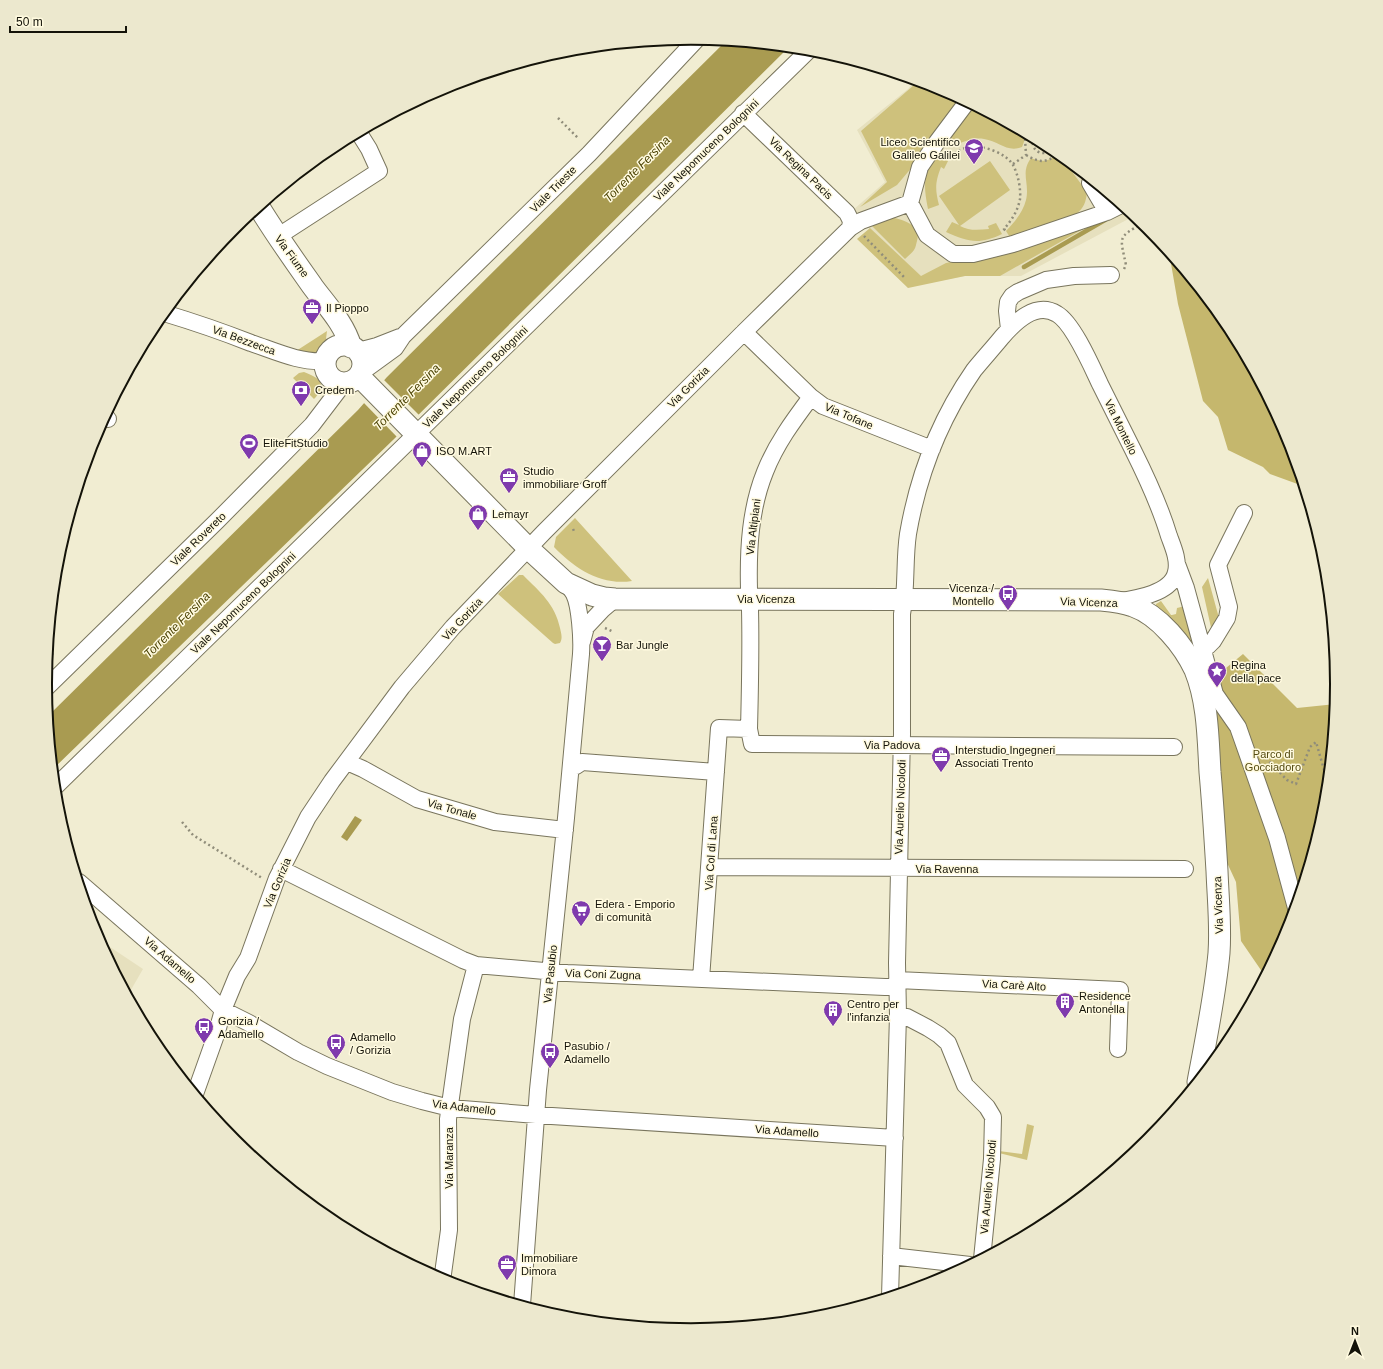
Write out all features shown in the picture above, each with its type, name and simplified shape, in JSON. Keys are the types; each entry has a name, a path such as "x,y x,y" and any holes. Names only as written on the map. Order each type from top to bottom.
{"main road":[{"name":"Via Fiume","path":"262,211 277,237 340,321 348,337 342,352"},
{"name":"Via Vicenza","path":"342,352 326,369 333,380 359,380 413,431 529,548 566,583 592,595 616,599 1116,601 1133,606 1150,615 1168,631 1186,653 1195,670 1206,719 1219,902 1219,952 1215,989 1200,1073"},
{"path":"342,352 362,359 363,366 359,380"}],"street":[{"name":"Viale Trieste","path":"359,380 395,348 403,336 589,154 691,45"},
{"name":"Viale Nepomuceno Bolognini","path":"59,783 413,431 804,55"},
{"path":"964,106 920,167 910,203 927,235 953,254 973,254 1013,244 1107,212 1117,207"},
{"name":"Via Regina Pacis","path":"743,113 847,213 857,232"},
{"path":"277,237 379,171 362,137"},
{"path":"1092,186 1107,212"},
{"name":"Via Gorizia","path":"197,1089 216,1035 223,1010 237,976 248,958 282,869 308,817 332,781 402,687 453,627 529,548 744,332 857,232 862,221 910,203"},
{"path":"1009,329 1007,311 1008,302 1012,296 1018,292 1046,280 1074,276 1111,275"},
{"name":"Via Montello","path":"905,600 908,535 917,494 932,449 960,392 975,369 1009,329 1024,315 1045,310 1056,313 1067,322 1153,490 1185,585 1215,694 1238,727 1244,742 1277,838 1294,899"},
{"name":"Via Bezzecca","path":"170,315 286,356 304,360 342,352"},
{"name":"Via Tofane","path":"744,332 811,397 823,406 932,449"},
{"name":"Viale Trieste","path":"342,352 377,346 403,336"},
{"name":"Viale Rovereto","path":"52,681 312,426 328,403 359,380"},
{"name":"Via Altipiani","path":"749,599 749,544 756,500 764,473 773,453 811,397"},
{"path":"1202,647 1208,646 1214,641 1227,618 1229,607 1218,564 1244,513"},
{"path":"1150,615 1150,602 1157,592 1170,582 1176,573 1177,564"},
{"path":"1170,582 1185,585"},
{"name":"Via Pasubio","path":"566,583 574,594 582,643"},
{"path":"1116,601 1136,599 1157,592"},
{"name":"Via Pasubio","path":"522,1301 536,1115 565,830 582,643 586,628 602,610 616,599"},
{"path":"749,599 749,729"},
{"name":"Via Aurelio Nicolodi","path":"890,1292 898,1015 898,868 902,745 902,614 905,600"},
{"name":"Via Col di Lana","path":"701,978 719,728 749,729"},
{"name":"Via Padova","path":"749,729 752,744 1174,747"},
{"name":"Via Tonale","path":"347,762 363,769 417,799 495,822 565,830"},
{"path":"571,766 576,766 582,762 716,772"},
{"name":"Via Ravenna","path":"710,867 1185,869"},
{"name":"Via Coni Zugna","path":"282,869 463,960 476,965 551,972 885,986 898,983"},
{"name":"Via Adamello","path":"88,894 199,986 223,1010 249,1023 298,1052 327,1066 392,1092 450,1108 894,1138"},
{"name":"Via Maranza","path":"443,1273 449,1230 448,1119 462,1019 476,965"},
{"name":"Via Carè Alto","path":"898,983 1120,990 1118,1049"},
{"name":"Via Aurelio Nicolodi","path":"898,1015 907,1017 939,1034 948,1043 965,1085 987,1107 993,1117 992,1159 983,1253"},
{"path":"891,1256 961,1264"}],"path":[{"path":"558,118 579,139"},
{"path":"1025,140 1026,155"},
{"path":"937,142 950,157 960,150 972,147 989,148 1005,157 1013,164 1019,183 1020,198 1014,217 1004,229 1013,244"},
{"path":"1032,144 1033,147 1038,152 1043,154 1047,153"},
{"path":"1013,164 1026,155"},
{"path":"1026,155 1043,162 1053,157"},
{"path":"1111,275 1122,272 1126,264 1121,242 1124,234 1137,226"},
{"path":"857,232 906,278"},
{"path":"53,655 57,659"},
{"path":"1263,754 1286,780 1296,784 1310,747 1316,742 1325,773"},
{"path":"182,822 193,835 263,878"}],"shaded area":[{"name":"Liceo Scientifico Galileo Galilei","path":"911,85 936,94 974,111 1011,131 1047,153 1081,177 1129,219 1021,276 965,276 928,283 861,221 853,210 885,182 857,130"},
{"path":"914,85 958,104 913,166 897,185 860,207 887,182 861,131"},
{"path":"968,108 1025,139 1022,147 1012,149 989,140 980,139 968,140 954,146 948,134"},
{"path":"938,153 948,161 944,169 941,167 938,177 936,190 939,205 928,209 925,193 927,173"},
{"path":"1031,158 1046,160 1052,158 1070,170 1087,192 1083,207 1076,214 1011,239 1006,231 1018,217 1025,204 1027,194 1026,168 1028,163"},
{"path":"990,161 1010,190 960,226 963,228 977,230 989,229 988,226 996,223 1002,234 987,240 974,241 946,232 952,222 959,225 939,196"},
{"path":"1108,215 1000,276 965,276 908,288 857,239 870,228 921,276 946,263 989,254"},
{"path":"887,217 909,223 916,230 918,235 915,248 905,259 872,226 878,220"},
{"path":"327,331 325,347 322,350 315,353 296,351"},
{"path":"304,372 318,379 320,382 321,389 314,399 293,378 299,373"},
{"path":"575,518 632,581 610,581 589,574 570,562 554,547 556,537"},
{"path":"519,575 523,575 551,605 560,628 562,637 560,643 553,643 498,594"},
{"path":"1208,578 1219,618 1212,632 1202,587"},
{"path":"1161,601 1171,615 1176,614 1177,608 1185,606 1193,644 1156,607 1156,604"},
{"path":"109,946 143,969 131,990"},
{"path":"1027,1124 1034,1126 1027,1160 999,1153 999,1151 1022,1154"}],"green space":[{"path":"1171,261 1199,295 1223,329 1245,365 1265,402 1282,440 1299,484 1270,474 1263,467 1228,450 1218,417 1203,401 1178,304"},
{"name":"Parco di Gocciadoro","path":"1243,654 1297,708 1331,705 1326,768 1319,809 1309,850 1297,890 1282,929 1262,972 1241,941 1236,882 1223,854 1204,686"}],"water":[{"name":"Torrente Fersina","path":"721,46 784,52 393,440 57,765 53,711 358,410 387,377"},
{"path":"355,816 362,820 347,841 341,837"}],"pier":[{"path":"383,379 420,416 398,438 363,402"}],"waterway":[{"path":"1024,267 1105,220"}],"place":[{"name":"Liceo Scientifico Galileo Galilei","path":"974,165"},
{"name":"Il Pioppo","path":"312,325"},
{"name":"Credem","path":"301,407"},
{"name":"EliteFitStudio","path":"249,460"},
{"name":"ISO M.ART","path":"422,468"},
{"name":"Studio immobiliare Groff","path":"509,494"},
{"name":"Lemayr","path":"478,531"},
{"name":"Vicenza / Montello","path":"1008,611"},
{"name":"Bar Jungle","path":"602,662"},
{"name":"Regina della pace","path":"1217,688"},
{"name":"Interstudio Ingegneri Associati Trento","path":"941,773"},
{"name":"Edera - Emporio di comunità","path":"581,927"},
{"name":"Residence Antonella","path":"1065,1019"},
{"name":"Centro per l'infanzia","path":"833,1027"},
{"name":"Gorizia / Adamello","path":"204,1044"},
{"name":"Adamello / Gorizia","path":"336,1060"},
{"name":"Pasubio / Adamello","path":"550,1069"},
{"name":"Immobiliare Dimora","path":"507,1281"}]}
